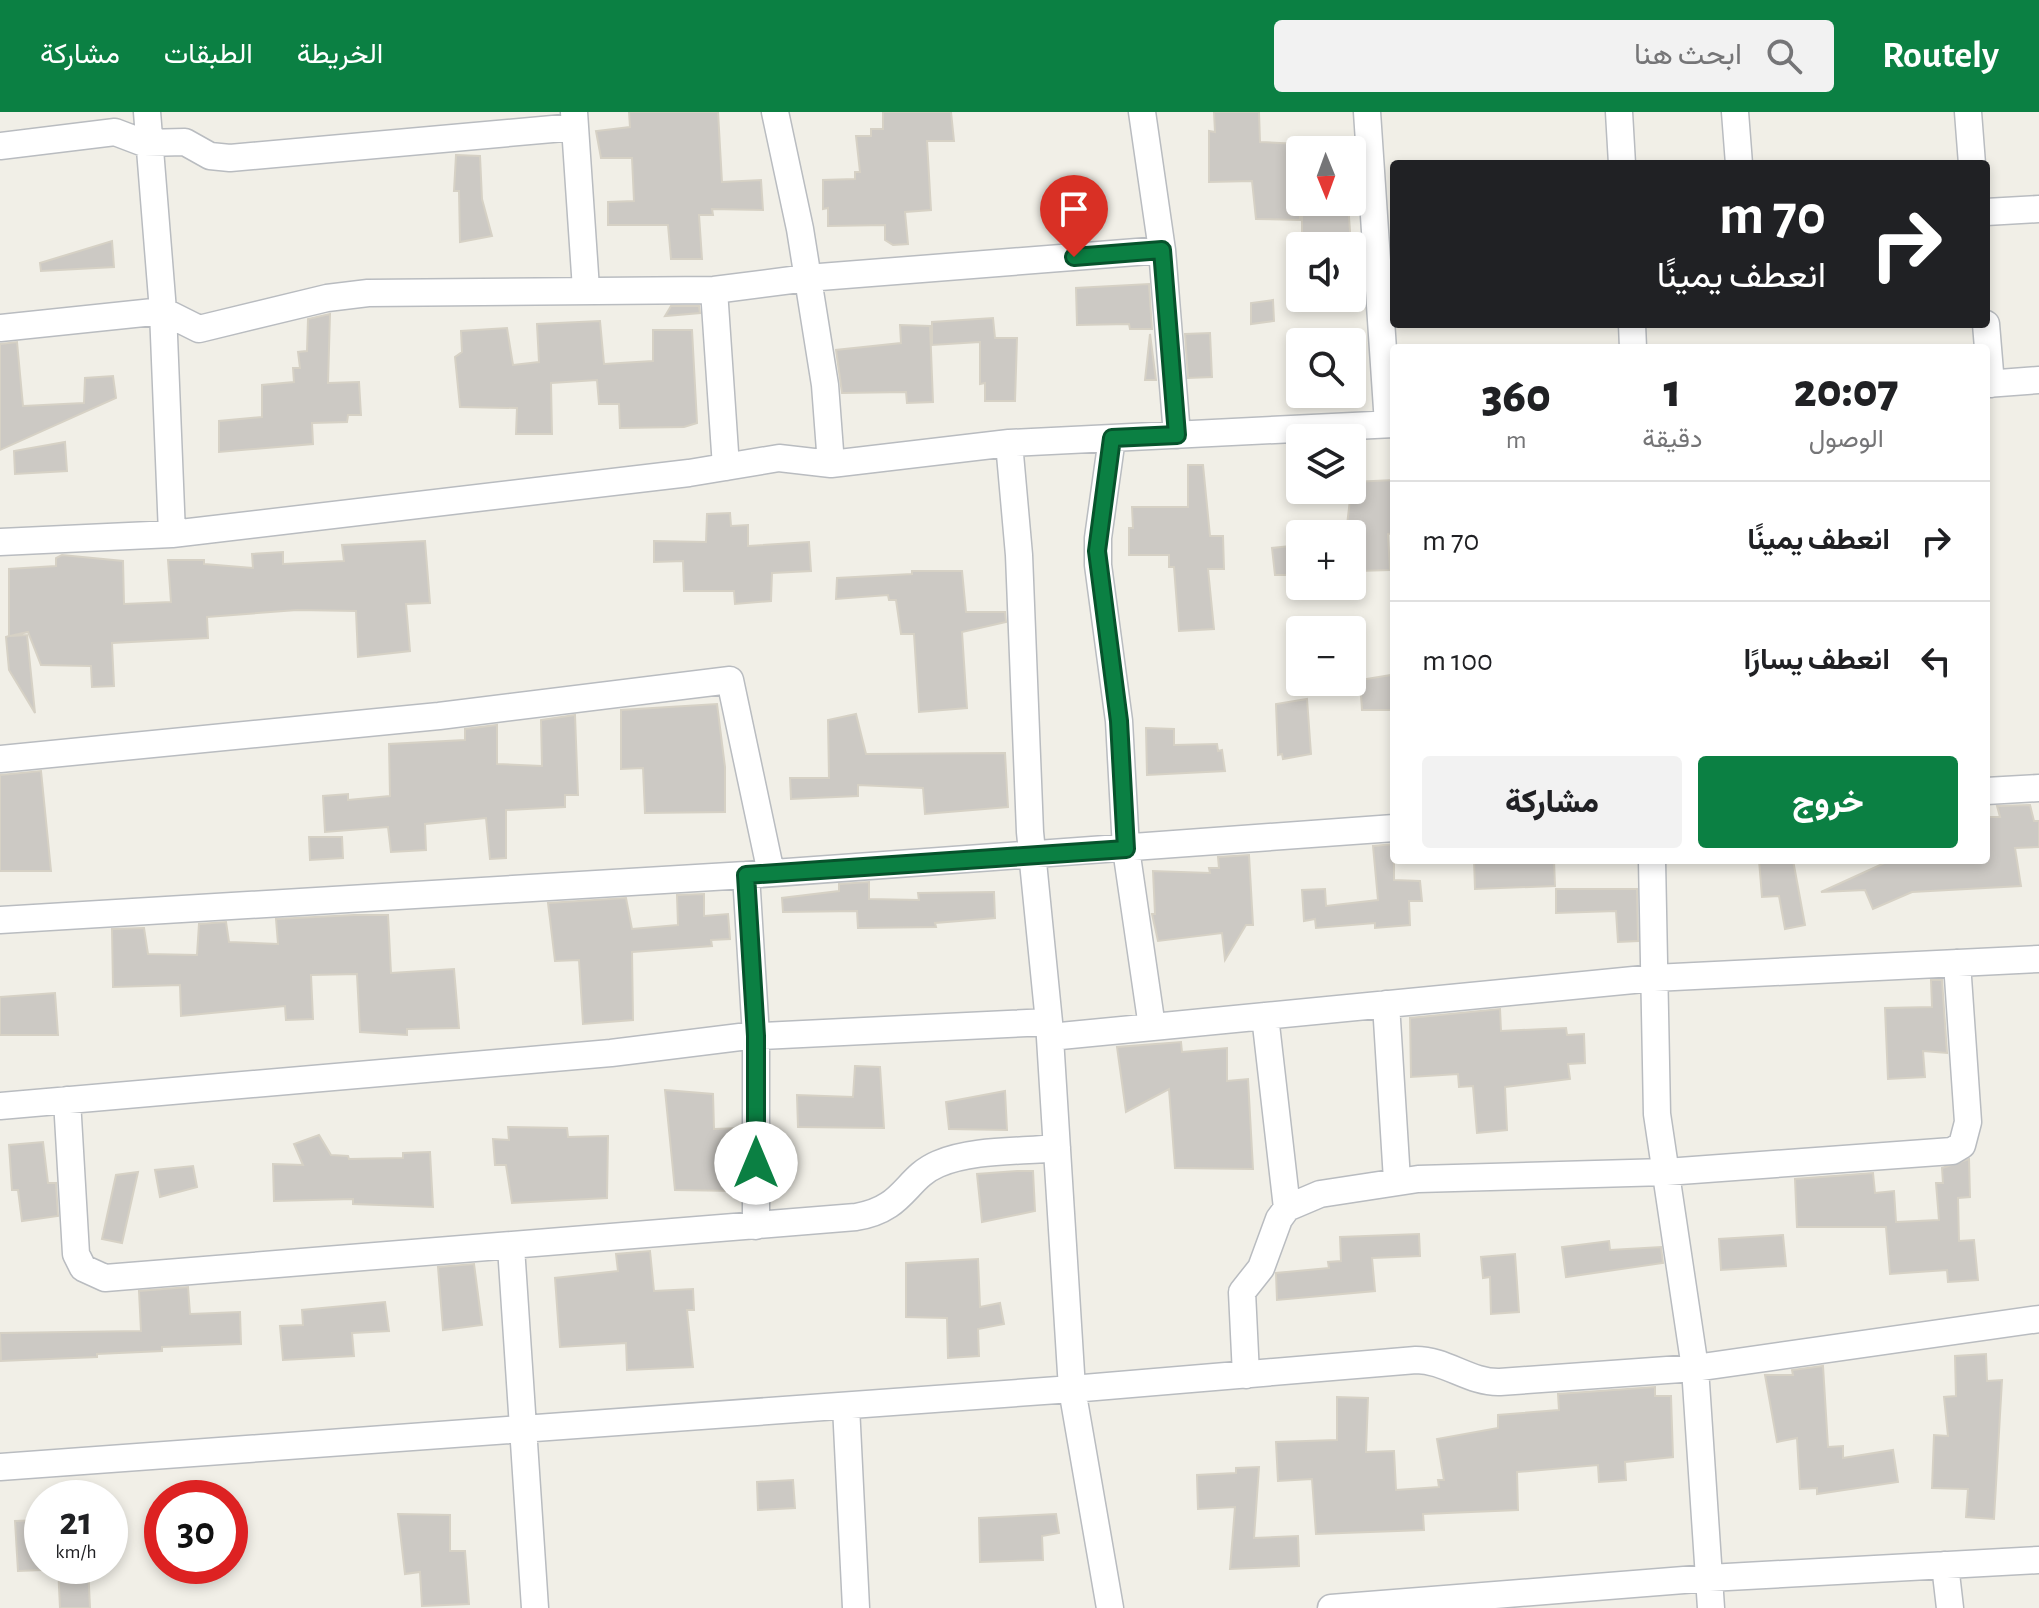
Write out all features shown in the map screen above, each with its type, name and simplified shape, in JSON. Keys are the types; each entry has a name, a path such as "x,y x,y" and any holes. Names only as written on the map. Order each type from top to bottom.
{"street":[{"path":"147,112 163,311 172,534"},
{"path":"775,112 825,385 831,464"},
{"path":"1142,112 1162,250 1177,435"},
{"path":"1367,112 1390,411"},
{"path":"1619,112 1622,160"},
{"path":"1735,112 1739,160"},
{"path":"1968,112 1972,160"},
{"path":"0,146 115,132 149,142 185,142 210,156 230,158 574,120 586,289"},
{"path":"1990,212 2039,209"},
{"path":"0,328 163,311 199,329 327,298 368,293 714,290 807,278 1162,250"},
{"path":"714,290 726,467"},
{"path":"1990,384 2039,380"},
{"path":"0,542 172,534 779,458 831,464 1009,443 1390,424"},
{"path":"1112,438 1097,551 1119,721 1126,849 1152,1027"},
{"path":"1009,443 1019,555 1032,856 1050,1029 1072,1389 1110,1608"},
{"path":"0,759 439,716 730,680 759,874 756,1226"},
{"path":"1990,791 2039,788"},
{"path":"0,920 1032,856 1390,828"},
{"path":"1652,864 1657,1114 1695,1368 1711,1608"},
{"path":"0,1106 611,1053 756,1036 1152,1027 1654,978 2039,959"},
{"path":"1246,1375 1242,1292 1261,1268 1279,1219 1287,1208 1320,1194 1397,1180 1666,1172 1952,1151 1962,1145 1968,1122 1957,963"},
{"path":"1386,1004 1397,1180"},
{"path":"1265,1016 1287,1208"},
{"path":"67,1100 76,1254 83,1268 97,1277 511,1247 878,1213 935,1165 956,1158 1057,1148"},
{"path":"511,1247 535,1608"},
{"path":"0,1467 1072,1389 1416,1360 1437,1363 1491,1382 1695,1368 2039,1319"},
{"path":"846,1406 856,1608"},
{"path":"1331,1608 1709,1578 2039,1560"},
{"path":"1945,1565 1950,1608"}],"building":[{"path":"629,112 718,112 722,182 761,180 763,210 712,209 713,215 699,215 702,259 671,259 668,225 608,225 608,202 634,201 632,158 601,158 596,131 630,127"},
{"path":"883,112 951,112 954,141 927,141 931,210 905,212 908,244 893,245 885,240 885,225 828,226 828,208 823,209 823,180 855,179 855,172 860,172 856,136 871,136 871,129 883,129"},
{"path":"1214,112 1259,112 1260,142 1286,143 1286,216 1300,216 1300,220 1256,219 1252,181 1209,182 1209,131 1215,132"},
{"path":"456,155 480,156 482,199 492,236 460,242 459,191 454,191"},
{"path":"1302,216 1349,216 1350,232 1302,232"},
{"path":"112,241 114,267 41,271 40,263"},
{"path":"1149,284 1152,329 1130,329 1129,324 1077,325 1076,288"},
{"path":"1273,300 1274,321 1251,324 1251,303"},
{"path":"671,306 699,306 700,313 665,316"},
{"path":"330,314 328,383 359,382 361,415 348,415 347,422 312,423 313,444 219,452 219,421 262,417 262,385 294,382 293,368 300,368 298,352 307,351 308,319"},
{"path":"993,318 995,338 1017,338 1015,401 985,401 985,383 980,384 980,342 932,345 932,322"},
{"path":"600,321 604,364 653,361 653,330 692,330 697,423 684,427 620,428 619,404 599,404 597,380 551,383 552,434 516,434 517,408 460,407 455,357 462,352 461,331 507,328 513,365 539,362 537,324"},
{"path":"900,325 930,326 933,402 907,403 906,392 842,393 836,350 901,343"},
{"path":"1210,333 1212,377 1188,378 1185,334"},
{"path":"1150,334 1156,380 1145,380"},
{"path":"17,342 23,406 84,403 85,378 113,376 116,398 0,450 0,344"},
{"path":"65,442 67,471 15,474 14,451"},
{"path":"1188,465 1203,465 1210,536 1223,536 1224,569 1208,569 1214,629 1179,631 1174,567 1169,567 1169,555 1129,555 1129,528 1133,528 1132,507 1188,507"},
{"path":"1390,480 1390,570 1366,571 1366,520 1348,520 1349,504 1366,504 1366,481"},
{"path":"730,513 731,526 748,525 748,546 809,542 811,571 772,573 771,601 735,604 734,591 684,591 683,561 654,562 654,541 706,542 707,514"},
{"path":"425,541 430,603 406,604 410,651 358,657 356,611 297,610 207,617 208,638 112,643 114,686 92,687 91,666 41,665 28,632 10,636 27,635 35,713 9,670 6,637 9,636 9,569 56,566 56,558 62,555 123,561 124,604 171,602 168,560 204,560 204,564 253,568 252,554 283,552 283,564 344,561 342,545"},
{"path":"1286,546 1286,575 1275,575 1272,548"},
{"path":"912,571 962,571 966,612 1005,612 1006,622 962,632 967,708 919,712 914,634 901,634 896,600 889,600 888,595 836,599 837,578 912,574"},
{"path":"1390,675 1390,710 1362,710 1361,696 1366,696 1366,679"},
{"path":"1307,699 1311,754 1283,759 1282,754 1278,755 1276,704"},
{"path":"717,704 725,767 725,812 645,813 643,768 621,769 621,710"},
{"path":"856,714 866,754 1005,753 1008,807 925,814 923,788 858,785 858,796 791,799 790,778 829,778 828,720"},
{"path":"575,715 578,795 565,795 565,807 506,810 506,858 490,859 486,818 425,824 426,850 391,852 388,827 325,832 323,796 348,794 348,800 390,796 389,744 465,740 465,729 497,725 497,764 542,766 541,720"},
{"path":"1146,728 1174,729 1174,745 1217,744 1218,751 1222,750 1225,771 1147,775"},
{"path":"41,771 51,871 0,871 0,775"},
{"path":"2030,805 2034,821 2039,821 2039,847 2015,848 2021,886 1912,892 1873,909 1865,890 1821,892 1882,864 1990,864 1990,817 2000,817 1997,806"},
{"path":"309,837 342,837 343,858 310,860"},
{"path":"1390,844 1394,880 1420,881 1422,901 1409,901 1410,925 1375,928 1375,923 1316,928 1315,919 1304,921 1302,890 1325,889 1326,906 1378,900 1373,846"},
{"path":"1249,855 1253,925 1246,925 1225,960 1222,933 1158,941 1152,914 1155,914 1153,871 1210,873 1209,868 1219,868 1218,857"},
{"path":"1474,864 1554,864 1555,886 1475,889"},
{"path":"1759,864 1794,864 1805,925 1785,929 1779,896 1762,897"},
{"path":"869,882 869,899 919,900 918,893 994,892 995,918 935,923 936,927 858,928 857,911 783,912 782,898 839,891 839,884"},
{"path":"1556,889 1637,889 1638,941 1618,942 1616,911 1556,913"},
{"path":"704,894 704,916 728,914 730,939 711,940 712,946 632,952 633,1020 583,1024 579,960 555,961 548,903 626,898 632,929 678,925 677,895"},
{"path":"388,915 391,973 454,969 459,1028 407,1029 407,1035 360,1032 357,974 311,975 313,1019 286,1020 285,1006 181,1016 180,985 113,987 112,929 144,928 148,954 197,955 199,924 226,922 229,942 278,944 276,919"},
{"path":"1931,980 1942,980 1947,1053 1923,1051 1925,1077 1888,1079 1885,1008 1932,1007"},
{"path":"55,993 58,1035 0,1035 0,997"},
{"path":"1500,1009 1501,1031 1566,1028 1567,1035 1584,1034 1585,1063 1568,1064 1570,1079 1505,1087 1507,1130 1477,1133 1473,1086 1459,1087 1458,1074 1411,1077 1410,1018"},
{"path":"1181,1042 1182,1052 1227,1048 1227,1081 1248,1079 1253,1169 1175,1168 1169,1089 1126,1112 1117,1047"},
{"path":"855,1066 880,1067 884,1128 798,1127 797,1095 853,1097"},
{"path":"665,1090 713,1094 714,1129 740,1128 740,1185 736,1185 737,1191 675,1190"},
{"path":"1005,1091 1007,1130 949,1129 946,1102"},
{"path":"508,1127 567,1128 568,1137 608,1136 607,1198 512,1203 506,1165 495,1165 493,1139 509,1140"},
{"path":"319,1135 331,1155 348,1156 349,1159 403,1158 403,1153 430,1152 433,1207 353,1204 353,1199 274,1201 273,1164 303,1165 294,1144"},
{"path":"43,1142 48,1183 56,1183 58,1216 22,1221 18,1190 12,1190 9,1145"},
{"path":"1969,1159 1970,1197 1958,1198 1959,1241 1974,1240 1978,1280 1948,1282 1947,1270 1890,1274 1886,1227 1797,1227 1795,1179 1873,1173 1875,1193 1894,1191 1896,1222 1939,1220 1936,1183 1943,1183 1942,1168"},
{"path":"193,1166 197,1187 160,1197 155,1170"},
{"path":"1033,1171 1035,1211 982,1222 977,1174"},
{"path":"138,1172 122,1243 102,1239 116,1175"},
{"path":"1419,1234 1420,1256 1372,1258 1375,1291 1277,1300 1276,1273 1329,1268 1328,1262 1341,1261 1340,1237"},
{"path":"1783,1235 1786,1266 1721,1270 1719,1239"},
{"path":"1609,1241 1610,1250 1661,1247 1663,1263 1566,1277 1562,1247"},
{"path":"650,1251 654,1291 693,1289 694,1310 687,1310 693,1367 627,1370 626,1343 560,1347 555,1278 618,1271 616,1254"},
{"path":"1515,1254 1519,1312 1491,1314 1490,1277 1483,1278 1481,1257"},
{"path":"978,1259 980,1307 1000,1303 1004,1324 978,1329 979,1356 948,1358 947,1318 906,1317 906,1263"},
{"path":"474,1264 482,1325 443,1330 438,1267"},
{"path":"188,1287 190,1314 240,1312 241,1344 162,1347 162,1351 97,1354 97,1357 1,1361 0,1333 141,1331 139,1291"},
{"path":"385,1302 389,1331 352,1333 354,1356 283,1360 280,1326 303,1325 302,1310"},
{"path":"1986,1354 1987,1381 2002,1380 1994,1519 1966,1517 1968,1489 1932,1488 1934,1435 1948,1436 1944,1397 1956,1396 1955,1356"},
{"path":"1823,1366 1828,1447 1843,1446 1843,1458 1893,1450 1898,1482 1817,1494 1817,1488 1800,1489 1797,1438 1777,1442 1765,1375 1793,1375 1792,1370"},
{"path":"1655,1387 1655,1396 1671,1396 1673,1457 1625,1462 1626,1480 1599,1482 1598,1465 1517,1472 1518,1510 1423,1514 1424,1530 1316,1534 1312,1479 1278,1481 1276,1442 1337,1440 1337,1397 1368,1398 1366,1452 1394,1451 1396,1490 1439,1487 1438,1480 1444,1480 1437,1439 1498,1428 1498,1415 1559,1410 1558,1394"},
{"path":"1259,1467 1254,1538 1298,1536 1299,1566 1230,1569 1235,1507 1198,1509 1197,1475 1236,1473 1236,1468"},
{"path":"793,1480 795,1508 758,1510 757,1482"},
{"path":"398,1514 450,1515 450,1551 465,1551 469,1604 422,1606 420,1572 405,1574"},
{"path":"1056,1514 1059,1533 1042,1536 1043,1560 980,1562 979,1518"},
{"path":"15,1521 24,1521 24,1571 18,1571"},
{"path":"59,1584 89,1584 90,1608 60,1608"}],"route":[{"path":"756,1163 756,1036 746,875 1126,849 1119,721 1098,565 1098,538 1112,438 1177,435 1162,250 1074,257"}]}
